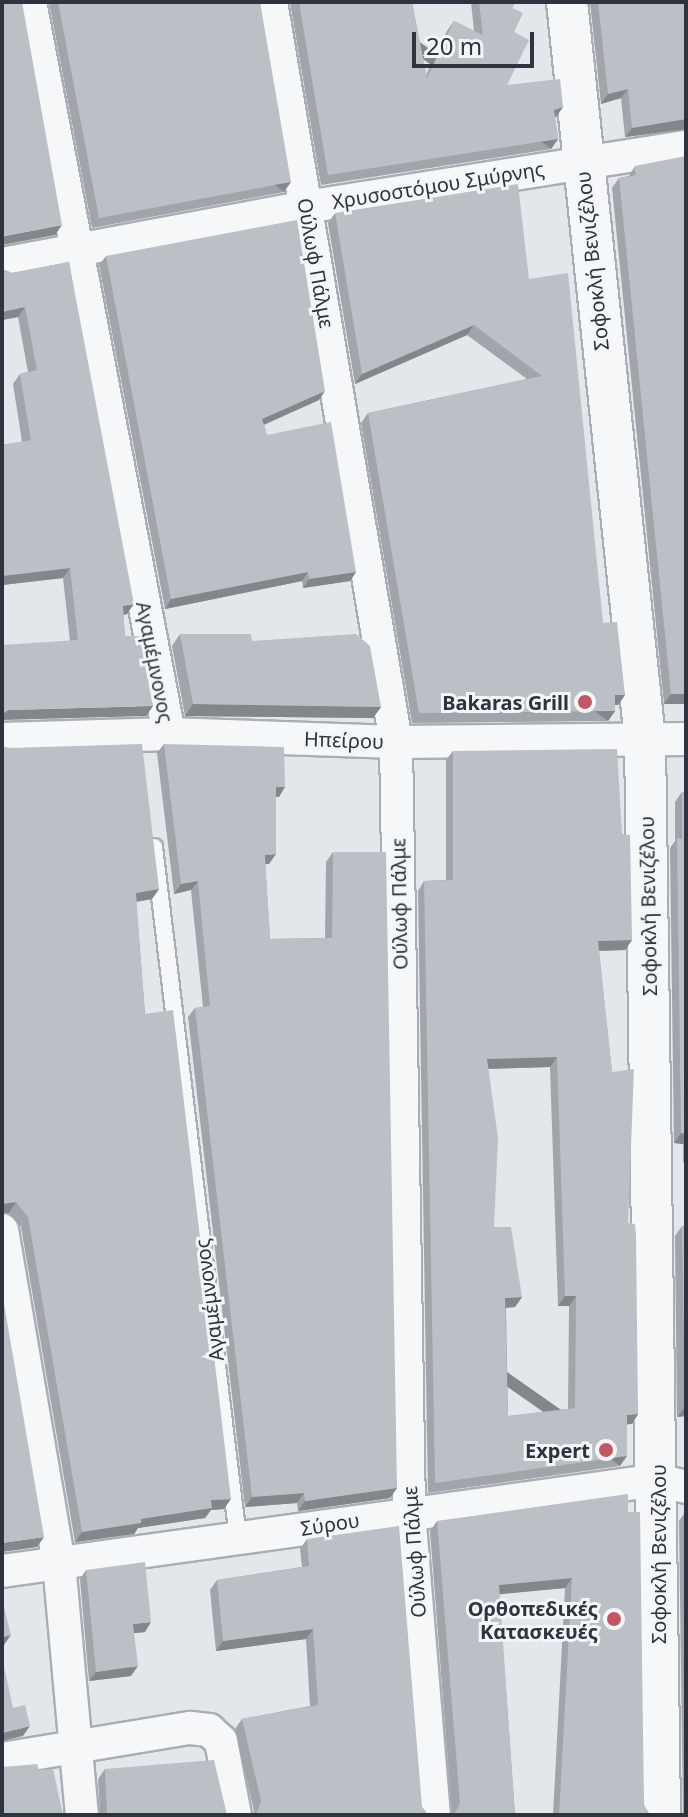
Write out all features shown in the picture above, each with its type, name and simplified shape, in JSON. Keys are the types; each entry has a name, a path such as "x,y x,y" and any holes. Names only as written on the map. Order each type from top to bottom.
{"street":[{"name":"Αγαμέμνονος","path":"30,2 75,251 156,742"},
{"name":"Ούλωφ Πάλμε","path":"271,2 396,742 409,1512 434,1815"},
{"name":"Σοφοκλή Βενιζέλου","path":"567,2 581,162 645,739 677,1476 660,1815"},
{"name":"Χρυσοστόμου Σμύρνης","path":"2,264 306,207 686,147"},
{"name":"Ηπείρου","path":"2,739 396,742 686,739"},
{"path":"2,1230 12,1325 59,1563 82,1815"},
{"name":"Σύρου","path":"2,1571 677,1476"},
{"path":"2,1759 190,1728 209,1730 221,1741 235,1815"}],"lane":[{"name":"Αγαμέμνονος","path":"152,829 238,1538"}],"building":[{"path":"2,2 22,2 62,225 2,238"},
{"path":"58,2 260,2 291,182 99,218"},
{"path":"299,2 412,2 427,78 454,21 483,35 479,2 515,2 512,8 523,13 514,32 529,40 507,85 560,79 563,107 554,110 558,139 328,175"},
{"path":"598,2 686,2 686,119 632,128 628,89 608,94"},
{"path":"686,156 686,694 671,694 619,178 636,175 635,166"},
{"path":"518,184 529,279 568,273 603,623 617,622 625,695 615,695 615,711 419,713 368,413 542,376 474,325 362,374 335,213"},
{"path":"297,220 325,391 262,419 267,435 331,422 356,572 309,579 308,572 171,599 106,256"},
{"path":"69,262 134,604 123,606 125,636 140,636 153,706 8,710 2,714 2,645 78,640 70,568 2,576 2,445 31,440 20,374 37,370 25,307 2,312 2,269 12,273"},
{"path":"180,634 251,634 252,641 356,634 370,646 381,707 193,704"},
{"path":"142,744 159,889 136,893 145,1014 173,1010 231,1499 211,1500 212,1508 82,1532 28,1217 16,1202 2,1204 2,746"},
{"path":"164,744 284,747 285,787 276,787 276,854 265,855 270,939 332,938 333,852 386,852 397,1488 305,1501 304,1493 252,1497 195,1008 210,1006 198,881 181,884"},
{"path":"617,749 622,834 630,835 632,940 598,941 612,1072 634,1069 628,1223 635,1224 636,1235 638,1414 627,1415 627,1456 435,1483 424,881 453,880 453,751","holes":["557,1057 565,1296 576,1296 575,1408 508,1416 505,1298 522,1297 511,1227 494,1227 498,1138 487,1059"]},
{"path":"682,792 686,792 686,1134 681,1133 677,838 682,839"},
{"path":"686,1225 686,1406 685,1407 682,1226"},
{"path":"2,1292 44,1537 2,1543"},
{"path":"628,1494 628,1512 640,1512 644,1805 650,1815 559,1815 572,1578 499,1585 515,1815 454,1815 460,1803 437,1521"},
{"path":"399,1526 422,1807 428,1815 256,1815 261,1801 242,1719 318,1705 313,1629 223,1641 217,1580 309,1566 307,1539"},
{"path":"145,1562 151,1622 133,1624 138,1666 96,1672 86,1570"},
{"path":"2,1599 11,1635 2,1637"},
{"path":"2,1657 13,1708 25,1705 30,1726 2,1733"},
{"path":"214,1760 227,1815 107,1815 105,1769"},
{"path":"37,1764 39,1770 53,1769 63,1815 2,1815 2,1766"}],"place":[{"name":"Bakaras Grill","path":"585,702"},
{"name":"Expert","path":"606,1450"},
{"name":"Ορθοπεδικές Κατασκευές","path":"614,1619"}]}
